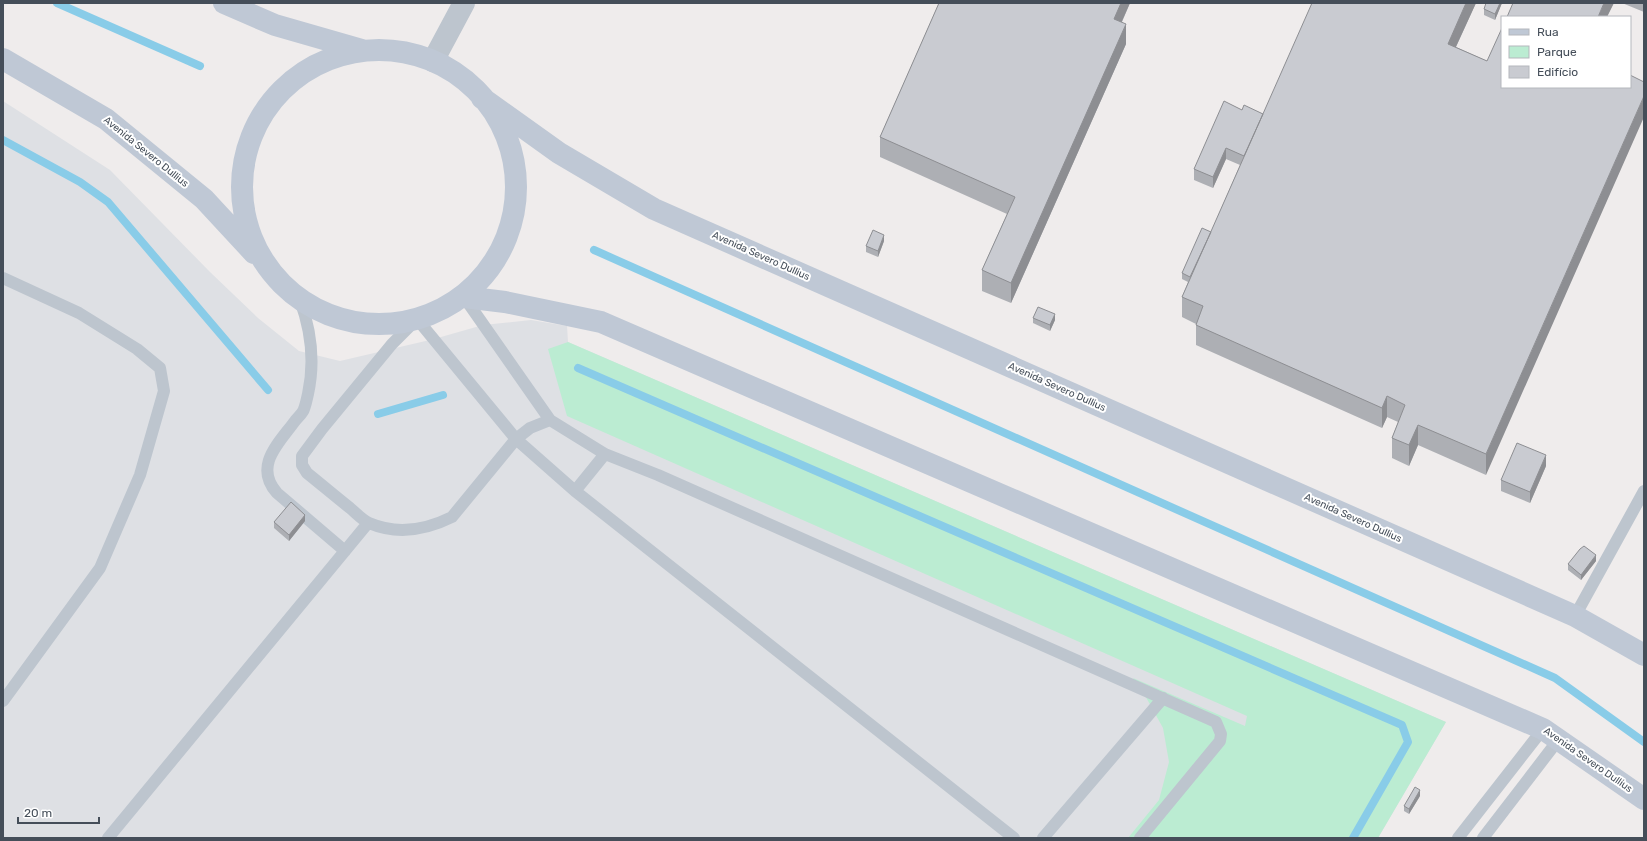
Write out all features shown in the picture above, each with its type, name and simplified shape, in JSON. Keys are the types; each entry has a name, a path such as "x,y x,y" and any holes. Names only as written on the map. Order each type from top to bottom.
{"main road":[{"path":"224,3 275,25 364,51 399,52 433,61 460,77 482,98 501,125 512,156 516,189 512,222 499,253 480,280 464,297 424,317 379,324 339,318 300,300 270,270 251,237 242,201 243,164 254,129 273,99 300,74 330,59 364,51"},
{"name":"Avenida Severo Dullius","path":"3,59 106,119 204,199 270,270"},
{"name":"Avenida Severo Dullius","path":"482,98 559,153 654,209 1576,616 1644,655"},
{"name":"Avenida Severo Dullius","path":"464,297 505,302 601,322 1551,734 1644,799"}],"street":[{"path":"433,61 464,3"}],"lane":[{"path":"3,278 79,313 138,349 160,368 164,391 140,475 100,568 3,701"},
{"path":"464,297 550,420 604,454 658,475 1216,722 1221,734 1220,741 1140,838"},
{"path":"300,300 310,337 312,361 310,385 304,409 272,452 268,462 267,476 271,487 277,493 345,551"},
{"path":"550,420 530,428 516,439 452,517 438,524 423,528 404,530 386,528 368,523 307,474 302,466 302,456 322,428 392,344 417,318 516,439 575,490 1014,838"},
{"path":"575,490 604,454"},
{"path":"1576,616 1644,491"},
{"path":"108,838 368,523"},
{"path":"1043,838 1163,698"},
{"path":"1458,838 1551,734"},
{"path":"1483,838 1551,734"}],"shaded area":[{"path":"3,101 110,170 210,272 258,318 299,351 340,361 434,339 483,325 531,320 567,326 568,342 1446,722 1378,838 3,838"}],"green space":[{"path":"568,342 1446,722 1378,838 1128,838 1159,800 1169,762 1163,728 1147,699 1133,678 1245,726 1247,716 567,416 548,349"}],"building":[{"path":"939,3 1121,3 1114,19 1126,24 1011,283 982,270 1015,197 880,137"},
{"path":"1312,3 1466,3 1448,44 1487,61 1501,30 1501,88 1631,88 1631,76 1644,82 1644,96 1486,454 1418,425 1409,445 1392,438 1405,405 1387,396 1382,408 1196,325 1203,306 1182,297"},
{"path":"1486,3 1500,3 1495,14 1484,9"},
{"path":"1513,3 1604,3 1598,16 1507,16"},
{"path":"1224,101 1242,110 1244,105 1263,114 1244,156 1226,148 1213,177 1194,169"},
{"path":"1202,228 1211,232 1190,277 1182,273"},
{"path":"873,230 884,235 878,251 866,246"},
{"path":"1038,307 1055,314 1050,325 1033,318"},
{"path":"1517,443 1546,455 1530,492 1501,480"},
{"path":"291,502 305,515 289,535 274,522"},
{"path":"1584,546 1596,555 1581,575 1568,564"},
{"path":"1415,787 1420,790 1409,809 1404,806"}],"waterway":[{"path":"57,3 200,66"},
{"path":"3,140 80,182 108,202 268,390"},
{"path":"594,250 1555,678 1644,742"},
{"path":"578,368 1402,725 1408,742 1353,838"},
{"path":"378,414 443,395"}]}
